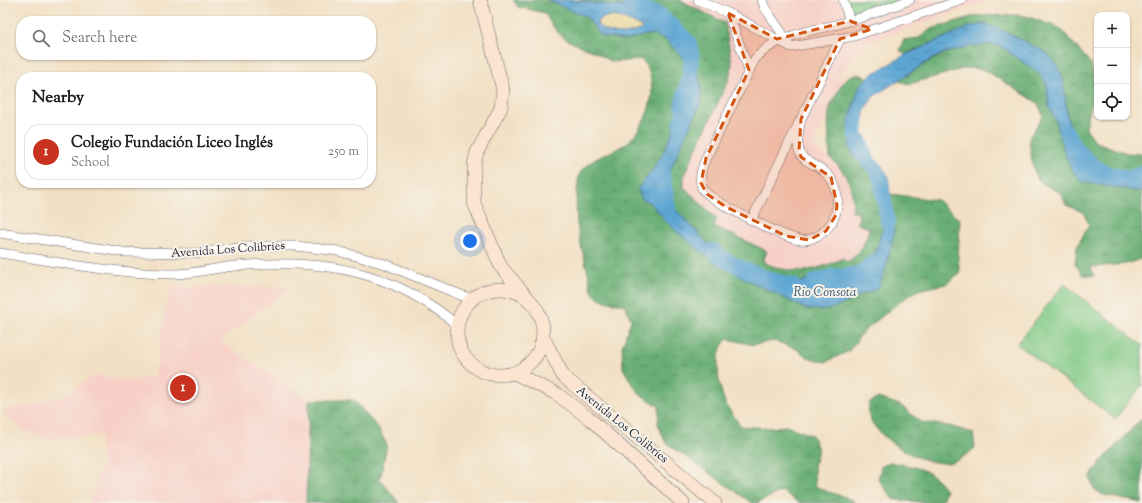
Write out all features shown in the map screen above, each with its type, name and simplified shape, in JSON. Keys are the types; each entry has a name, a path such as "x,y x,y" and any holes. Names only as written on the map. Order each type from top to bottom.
{"main road":[{"path":"480,0 503,90 501,108 477,152 474,165 474,203 501,267 532,303 539,313 543,324 543,337 540,348 534,359 525,367 514,373 502,375 490,374 478,369 468,361 462,351 458,339 458,327 460,316 473,300 492,290 506,290 520,294 532,303"},
{"path":"492,290 501,267"},
{"name":"Avenida Los Colibríes","path":"543,337 563,376 715,503"},
{"name":"Avenida Los Colibríes","path":"514,373 557,394 590,419 683,503"}],"street":[{"path":"698,0 782,38 791,46 840,39 959,1"},
{"path":"758,0 763,4 782,38"},
{"path":"843,0 850,21"},
{"path":"801,119 798,143 801,157 825,171 831,178 835,187 837,205 832,223 826,230 817,236 801,240 786,236 726,207 707,194 703,189 701,176 706,158 749,70 765,48 782,38 850,21 910,0"},
{"path":"728,13 749,70"},
{"path":"850,21 872,29"},
{"path":"752,219 840,39"},
{"name":"Avenida Los Colibríes","path":"0,233 130,252 195,254 256,246 296,246 338,252 385,264 473,300"},
{"name":"Avenida Los Colibríes","path":"0,252 120,271 176,274 234,266 295,263 341,268 374,277 406,290 447,316 458,327"}],"highlighted area":[{"path":"728,13 777,39 850,21 872,29 840,39 801,119 799,151 801,157 831,177 837,205 836,215 826,231 809,240 786,236 726,207 707,194 701,183 706,158 749,70"}],"shaded area":[{"path":"680,0 991,0 867,43 836,76 844,80 813,143 817,150 830,158 846,175 851,190 852,212 860,213 869,228 866,244 858,256 847,262 843,258 827,266 808,270 791,271 777,269 763,262 767,251 714,226 717,218 684,187 684,175 729,79 732,64"},
{"path":"170,286 291,287 220,341 309,400 306,503 90,503 102,465 100,435 47,439 23,430 1,411 62,397 95,375 128,380 154,377"}],"green space":[{"path":"513,0 547,0 578,12 587,17 601,36 625,40 651,34 665,39 687,61 679,113 674,129 650,174 638,188 641,198 649,202 675,230 713,261 806,309 844,304 862,294 873,291 885,270 894,233 890,194 937,200 960,220 958,259 960,273 946,284 918,290 898,303 863,332 849,351 826,362 809,358 795,348 774,341 753,345 728,339 723,344 720,351 718,375 721,391 726,405 741,426 769,428 786,426 812,435 818,449 814,466 815,485 825,491 846,497 856,503 799,503 782,491 757,503 752,503 665,442 658,424 659,406 641,395 632,384 623,368 622,347 631,320 625,305 608,302 601,299 594,294 592,290 580,242 576,213 579,175 583,169 595,159 623,145 636,133 648,112 652,90 651,79 647,68 641,59 621,62 610,61 597,53 566,39 555,29 545,13 518,7"},
{"path":"572,0 680,0 725,23 732,64 729,79 684,175 684,187 717,219 714,226 767,251 763,262 784,269 794,271 813,269 833,263 843,258 847,262 859,252 866,239 869,228 858,224 859,213 852,212 853,204 851,189 841,169 830,158 828,120 831,104 846,80 857,74 867,78 859,87 849,122 850,148 856,159 874,167 880,177 887,214 875,254 860,273 844,276 814,277 794,285 772,280 730,262 712,248 676,210 666,191 669,172 701,102 701,84 692,57 680,33 670,23 641,9"},
{"path":"843,0 910,0 850,21"},
{"path":"974,16 1026,16 1060,28 1091,64 1094,91 1086,128 1096,142 1127,153 1142,154 1142,177 1130,178 1109,174 1081,161 1075,148 1067,115 1063,79 1057,65 1047,53 983,24 969,27 905,54 900,51 903,40 919,38 931,29"},
{"path":"991,44 1002,47 1041,74 1047,85 1049,107 1056,120 1064,150 1115,188 1142,192 1141,259 1125,264 1091,267 1094,276 1082,275 1075,263 1077,247 1089,224 1083,212 1066,205 1061,193 1043,184 1037,179 1032,163 1029,138 1043,116 1038,103 985,70 966,68 909,84 899,81 942,55 963,48"},
{"path":"1064,284 1142,345 1142,385 1115,419 1017,344"},
{"path":"878,398 900,405 921,422 949,426 973,433 975,448 965,456 949,463 935,462 924,459 902,450 883,436 870,419 869,403"},
{"path":"309,400 354,400 378,428 387,445 380,479 399,503 306,503"},
{"path":"1142,418 1142,503 1103,495 1094,489 1090,477 1099,464"},
{"path":"890,462 915,467 934,477 946,490 942,500 933,503 893,499 878,479 881,467"}],"sand":[{"path":"608,16 618,17 640,26 642,29 625,34 609,32 598,26 597,21"}],"water":[{"name":"Rio Consota","path":"547,0 572,0 641,9 670,23 680,33 692,57 701,84 701,102 669,172 666,191 676,210 712,248 730,262 772,280 794,285 814,277 844,276 859,273 875,254 887,214 880,177 874,167 856,159 850,149 849,122 859,87 870,75 905,55 969,27 983,24 998,28 1047,53 1057,65 1063,79 1067,115 1075,148 1081,161 1109,174 1130,178 1142,177 1142,192 1083,182 1071,169 1056,120 1049,107 1047,85 1041,75 1002,47 991,44 972,46 944,53 930,60 874,96 865,109 859,139 864,149 871,157 881,164 888,176 894,233 885,270 879,286 873,291 862,294 844,304 827,310 806,309 713,261 675,230 649,202 641,198 638,188 659,160 667,145 679,113 683,96 687,61 665,39 651,34 625,40 601,36 587,17","holes":["608,16 618,17 640,26 642,29 630,33 620,34 609,32 598,26 597,21"]}],"waterway":[{"path":"628,0 641,9 658,13 689,42 692,57 689,78 682,104 684,111 680,123"},
{"path":"857,120 855,135 859,139 869,163 874,167 880,177 888,223"},
{"path":"1066,131 1075,148 1094,166 1109,174 1130,178 1142,173"},
{"path":"662,171 670,216"},
{"path":"713,250 719,256 739,267 774,280 793,285"},
{"path":"815,281 834,276 860,273 874,262"}],"place":[{"name":"Colegio Fundación Liceo Inglés","path":"183,388"}]}
